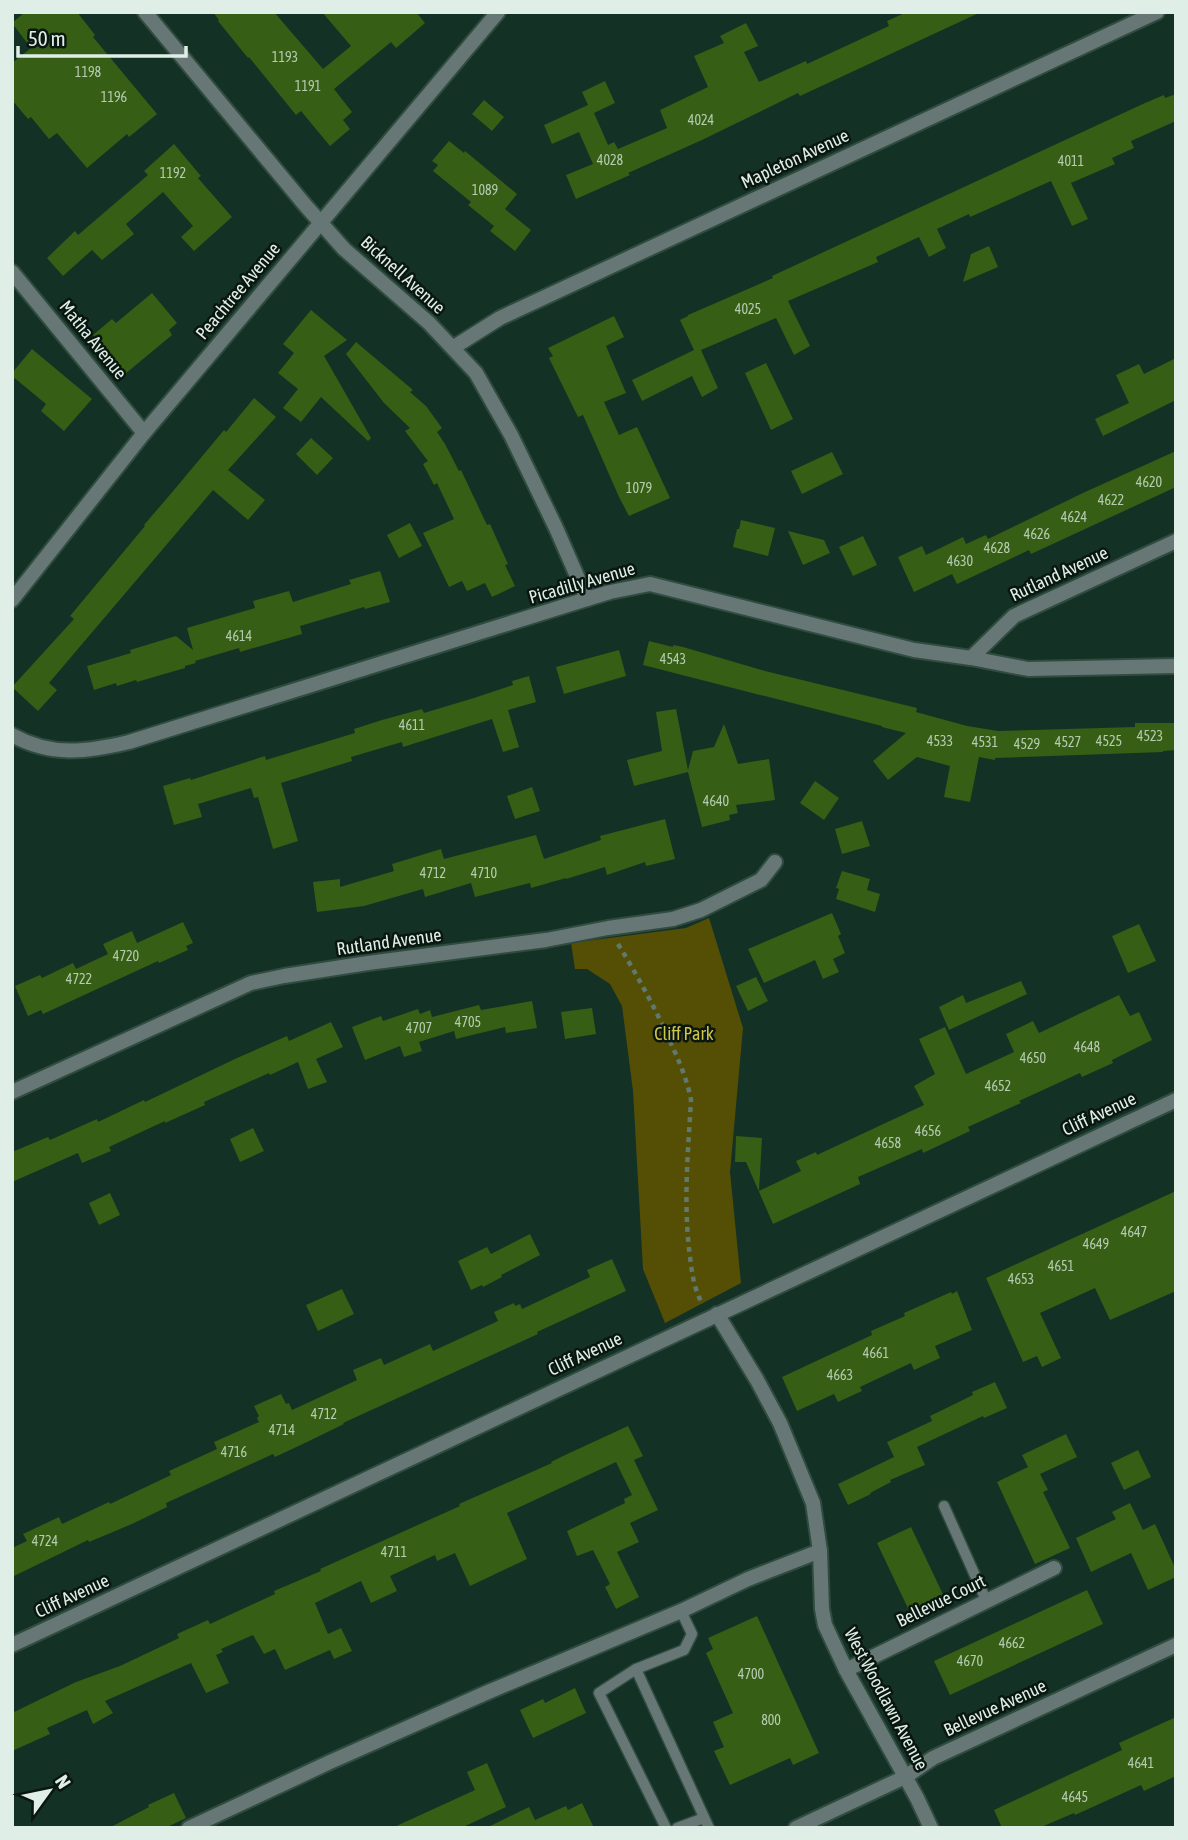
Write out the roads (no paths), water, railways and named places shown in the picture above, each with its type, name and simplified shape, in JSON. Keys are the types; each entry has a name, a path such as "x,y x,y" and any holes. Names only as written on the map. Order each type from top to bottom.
{"street":[{"name":"Bicknell Avenue","path":"145,12 344,249 429,323 477,373 511,435 587,599"},
{"name":"Peachtree Avenue","path":"12,600 144,433 498,12"},
{"name":"Mapleton Avenue","path":"454,347 500,318 1157,12"},
{"name":"Matha Avenue","path":"12,272 144,433"},
{"name":"Rutland Avenue","path":"971,658 1014,616 1176,541"},
{"name":"Picadilly Avenue","path":"12,735 50,749 100,749 610,592 650,584 914,650 1028,669 1176,666"},
{"name":"Rutland Avenue","path":"12,1092 251,983 368,963 546,940 673,919 701,911 761,880 775,862"},
{"name":"Cliff Avenue","path":"12,1645 1176,1100"},
{"name":"West Woodlawn Avenue","path":"713,1315 757,1380 780,1423 813,1503 820,1551 825,1625 846,1670 918,1798 931,1828"},
{"path":"189,1828 488,1692 681,1611 748,1579 820,1551"},
{"name":"Bellevue Court","path":"846,1670 1054,1568"},
{"name":"Bellevue Avenue","path":"796,1828 905,1777 933,1758 1176,1645"}],"lane":[{"path":"944,1506 986,1600"},
{"path":"666,1828 599,1693 636,1669 684,1650 692,1634 681,1611"},
{"path":"636,1669 707,1823 677,1828"}],"park label":[{"name":"Cliff Park","path":"684,1034"}]}
